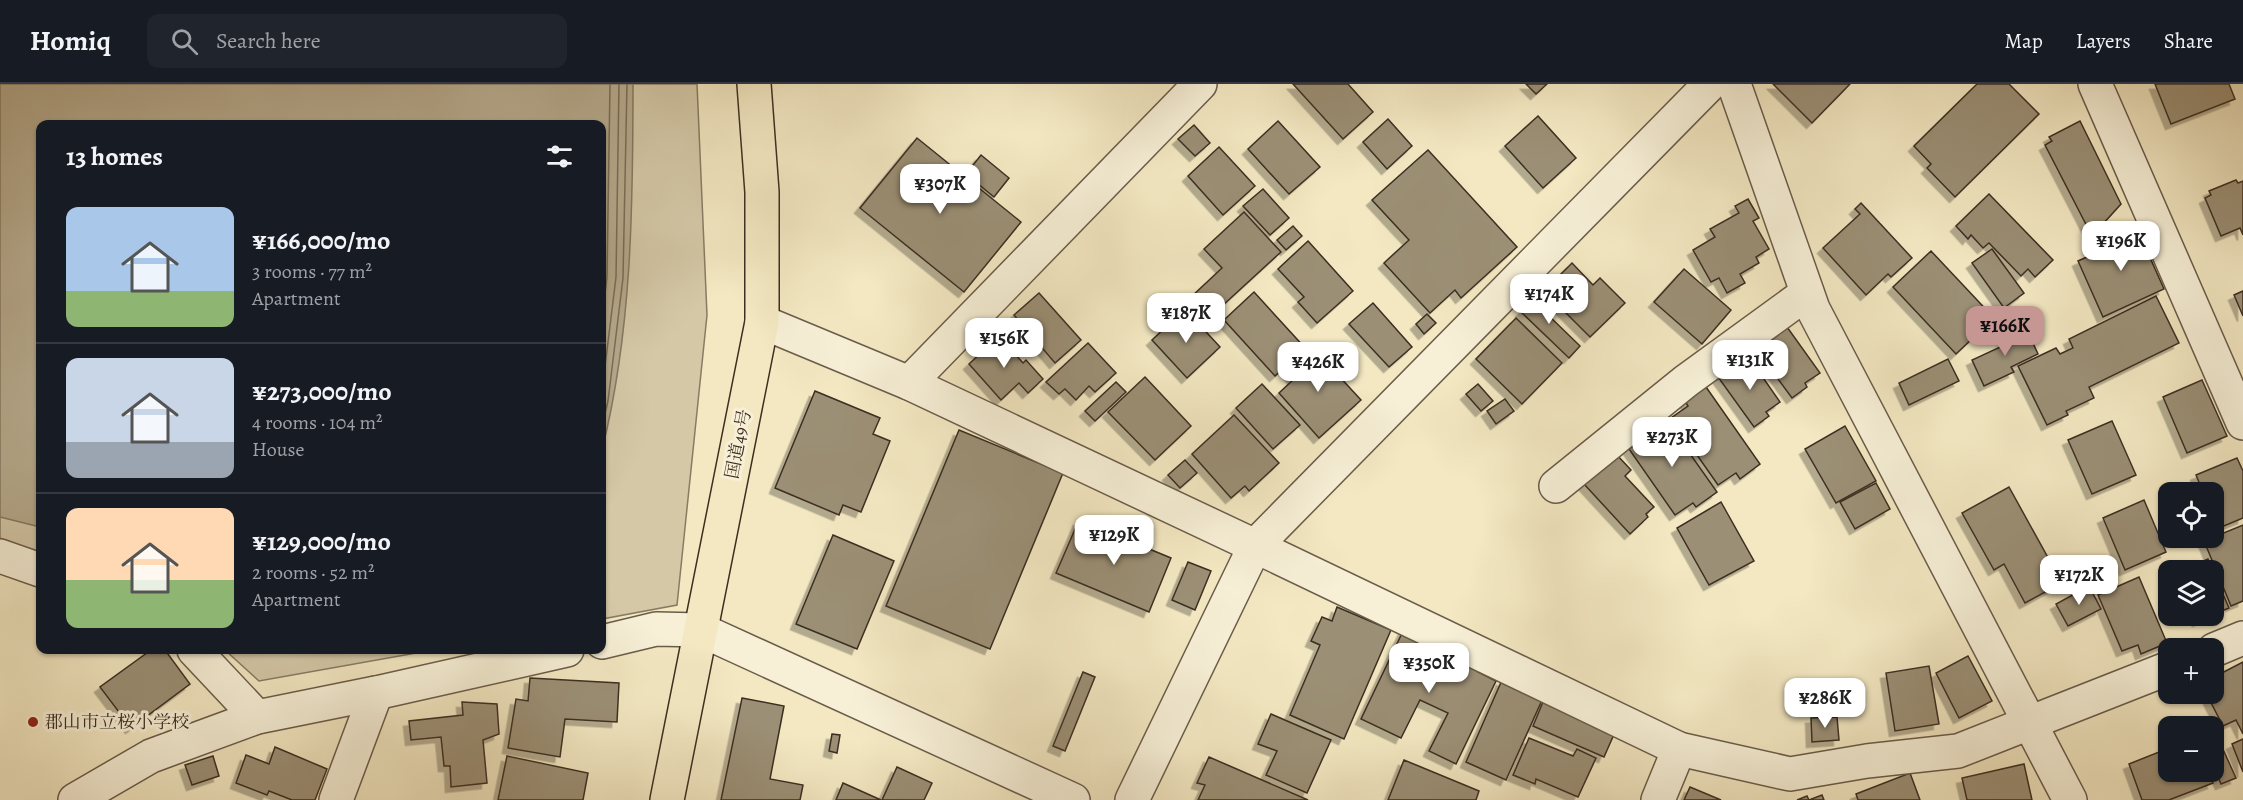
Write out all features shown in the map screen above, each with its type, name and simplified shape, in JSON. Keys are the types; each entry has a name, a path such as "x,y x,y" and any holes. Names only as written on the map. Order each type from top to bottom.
{"highway":[{"name":"国道49号","path":"667,800 762,322 762,192 754,84"}],"street":[{"path":"909,383 1200,84"},
{"path":"1132,800 1255,546 1710,84"},
{"path":"1734,84 1813,309 2070,800"},
{"path":"2094,84 2243,423"},
{"path":"1556,486 1686,381 1807,292"},
{"path":"762,322 909,383 1679,749 1790,774 1868,761 1958,751 2158,672"},
{"path":"0,556 36,569"},
{"path":"606,641 656,629 701,630 1073,800"},
{"path":"2224,646 2243,638"},
{"path":"198,654 257,717"},
{"path":"75,800 151,756 257,717 549,654"},
{"path":"336,800 376,693"},
{"path":"1658,800 1679,749"}],"shaded area":[{"path":"0,84 697,84 707,315 677,605 606,618 606,120 36,120 36,553 0,538"},
{"path":"229,654 411,654 259,681"}],"water":[{"path":"0,84 633,84 629,268 620,360 606,432 606,120 36,120 36,526 0,517"}],"building":[{"path":"1293,84 1348,84 1373,112 1343,139"},
{"path":"1526,84 1547,84 1536,94"},
{"path":"1773,84 1850,84 1812,123"},
{"path":"1977,84 2009,84 2039,114 1955,197 1927,168 1931,164 1914,146"},
{"path":"2155,84 2229,84 2235,99 2171,124"},
{"path":"1538,116 1576,158 1543,188 1505,146"},
{"path":"1388,119 1412,146 1387,169 1363,142"},
{"path":"1278,121 1320,167 1289,194 1248,149"},
{"path":"2080,121 2121,204 2092,236 2045,145 2052,141 2049,137"},
{"path":"1194,125 1210,143 1195,156 1178,139"},
{"path":"917,138 1021,222 964,292 860,208"},
{"path":"1219,147 1255,186 1223,215 1188,176"},
{"path":"1428,150 1517,247 1461,298 1455,290 1430,313 1384,263 1409,240 1372,200"},
{"path":"981,155 1009,178 994,197 966,174"},
{"path":"2236,180 2238,183 2243,181 2243,235 2240,228 2221,236 2205,198 2211,195 2209,191"},
{"path":"1263,189 1289,218 1270,235 1243,206"},
{"path":"1989,194 2053,260 2035,277 2028,269 2021,276 1989,243 1983,248 1971,235 1968,239 1956,226"},
{"path":"1748,199 1759,218 1753,221 1769,249 1756,257 1759,263 1740,274 1745,283 1727,293 1719,278 1711,282 1693,250 1715,237 1710,229 1739,213 1735,206"},
{"path":"1861,203 1912,258 1891,277 1888,274 1866,295 1823,248 1860,214 1855,209"},
{"path":"1244,212 1281,252 1209,318 1190,298 1222,268 1204,249"},
{"path":"2135,224 2164,289 2103,317 2078,261 2105,249 2101,239"},
{"path":"1293,226 1302,236 1286,250 1277,240"},
{"path":"1308,241 1353,291 1317,323 1298,302 1304,297 1278,269"},
{"path":"1992,249 2024,293 2004,308 1972,263"},
{"path":"1931,251 1994,318 1956,354 1893,287"},
{"path":"1572,263 1593,285 1600,278 1625,303 1590,337 1544,291"},
{"path":"1684,269 1731,310 1702,344 1654,302"},
{"path":"2243,291 2243,316 2234,295"},
{"path":"1254,292 1306,349 1275,376 1224,320"},
{"path":"1039,293 1081,340 1055,363 1014,315"},
{"path":"1539,293 1552,307 1546,313 1580,346 1569,358 1521,312"},
{"path":"2156,296 2179,343 2089,387 2094,398 2066,411 2068,415 2047,425 2018,366 2056,348 2060,354 2073,348 2069,339"},
{"path":"1373,303 1412,347 1389,367 1349,324"},
{"path":"1185,309 1220,347 1187,378 1152,340"},
{"path":"1427,314 1436,323 1424,334 1416,324"},
{"path":"1516,318 1562,363 1522,404 1476,359"},
{"path":"2025,326 2038,354 2011,367 2014,372 1984,386 1972,360 2009,343 2005,336"},
{"path":"1787,327 1820,373 1805,383 1807,387 1792,398 1756,349"},
{"path":"999,336 1023,363 1026,360 1043,379 1028,393 1019,383 1001,400 969,364"},
{"path":"1088,343 1116,373 1095,392 1089,386 1076,400 1065,389 1059,394 1046,382"},
{"path":"1313,348 1361,400 1319,438 1279,393 1294,379 1287,371"},
{"path":"1748,356 1780,402 1766,412 1769,416 1754,427 1718,377"},
{"path":"1948,359 1959,381 1909,405 1899,383"},
{"path":"1145,377 1191,426 1155,460 1108,412"},
{"path":"2202,380 2227,436 2187,453 2163,397"},
{"path":"1116,382 1126,392 1095,421 1085,411"},
{"path":"1262,384 1300,425 1273,449 1236,408"},
{"path":"1478,384 1493,401 1481,411 1466,394"},
{"path":"1706,387 1760,464 1740,479 1736,473 1718,485 1671,418 1688,406 1685,401"},
{"path":"815,391 880,418 873,434 890,441 861,512 843,505 839,515 775,488"},
{"path":"1505,399 1514,411 1496,424 1487,411"},
{"path":"1234,415 1279,463 1249,491 1245,486 1231,498 1192,454"},
{"path":"1664,417 1717,492 1696,507 1693,503 1675,515 1629,449 1645,438 1641,433"},
{"path":"2112,421 2136,475 2092,494 2068,440"},
{"path":"1845,426 1876,481 1836,503 1805,449"},
{"path":"959,430 1063,473 990,649 886,606"},
{"path":"1616,454 1631,470 1625,476 1654,507 1646,514 1648,517 1630,534 1584,484"},
{"path":"2237,458 2243,471 2243,518 2224,526 2224,482 2199,482 2196,475"},
{"path":"1185,460 1197,473 1180,488 1168,475"},
{"path":"1876,483 1890,509 1855,529 1840,502"},
{"path":"2009,487 2062,583 2025,603 2004,564 1994,570 1962,513"},
{"path":"2144,500 2158,533 2158,548 2164,548 2166,552 2125,570 2103,518"},
{"path":"1721,502 1754,561 1709,585 1677,528"},
{"path":"1079,520 1171,558 1149,612 1056,573"},
{"path":"2243,525 2243,601 2231,606 2224,589 2224,560 2212,560 2207,548 2224,548 2224,533"},
{"path":"833,535 894,561 857,649 796,624"},
{"path":"1188,562 1211,571 1195,610 1172,600"},
{"path":"2139,577 2165,638 2158,638 2158,647 2141,654 2138,645 2122,651 2098,595"},
{"path":"2089,586 2101,609 2068,626 2056,604"},
{"path":"2224,596 2229,608 2224,610"},
{"path":"1337,607 1391,630 1344,739 1290,715 1320,645 1311,641 1322,617 1332,621"},
{"path":"1404,629 1437,645 1434,652 1454,662 1457,656 1480,667 1478,672 1496,681 1456,764 1429,751 1448,713 1420,700 1401,738 1361,719"},
{"path":"145,654 168,654 190,684 131,728 100,687"},
{"path":"1968,656 1992,701 1959,718 1936,673"},
{"path":"2243,662 2243,734 2236,720 2224,726 2224,716 2218,716 2212,704 2224,704 2224,672"},
{"path":"1929,666 1939,724 1895,731 1886,673"},
{"path":"1083,672 1095,677 1065,751 1053,746"},
{"path":"530,678 619,683 617,722 565,719 560,757 508,748 516,699 528,701"},
{"path":"1502,680 1543,698 1506,780 1466,762"},
{"path":"1545,697 1615,732 1604,757 1533,726"},
{"path":"742,698 784,706 770,779 803,785 800,800 721,800"},
{"path":"462,702 497,704 499,734 483,740 487,783 451,787 450,766 444,766 441,737 411,740 409,721 463,715"},
{"path":"1271,714 1331,740 1307,793 1266,775 1277,751 1258,744"},
{"path":"1837,717 1839,740 1812,742 1811,718"},
{"path":"832,734 840,735 837,753 829,751"},
{"path":"1529,738 1573,756 1577,749 1596,758 1578,797 1536,779 1535,784 1513,775"},
{"path":"2243,739 2243,772 2232,744"},
{"path":"275,747 327,769 315,800 292,800 269,791 267,795 236,783 246,755 269,764"},
{"path":"2224,751 2236,778 2221,784 2220,782 2224,782"},
{"path":"2158,752 2158,782 2213,783 2169,800 2142,800 2129,764"},
{"path":"213,756 219,776 192,785 185,765"},
{"path":"507,756 588,773 583,800 498,800"},
{"path":"1209,757 1308,800 1198,800 1205,785 1197,783"},
{"path":"1404,760 1479,791 1476,800 1388,800"},
{"path":"2024,764 2032,800 1967,800 1962,778"},
{"path":"897,767 932,783 924,800 882,800"},
{"path":"1910,773 1920,800 1858,800 1856,794"},
{"path":"843,783 881,800 836,800"},
{"path":"1690,787 1721,800 1684,800"},
{"path":"1822,795 1824,800 1809,800"},
{"path":"1807,796 1809,800 1797,800"}],"place":[{"name":"郡山市立桜小学校","path":"33,722"}]}
